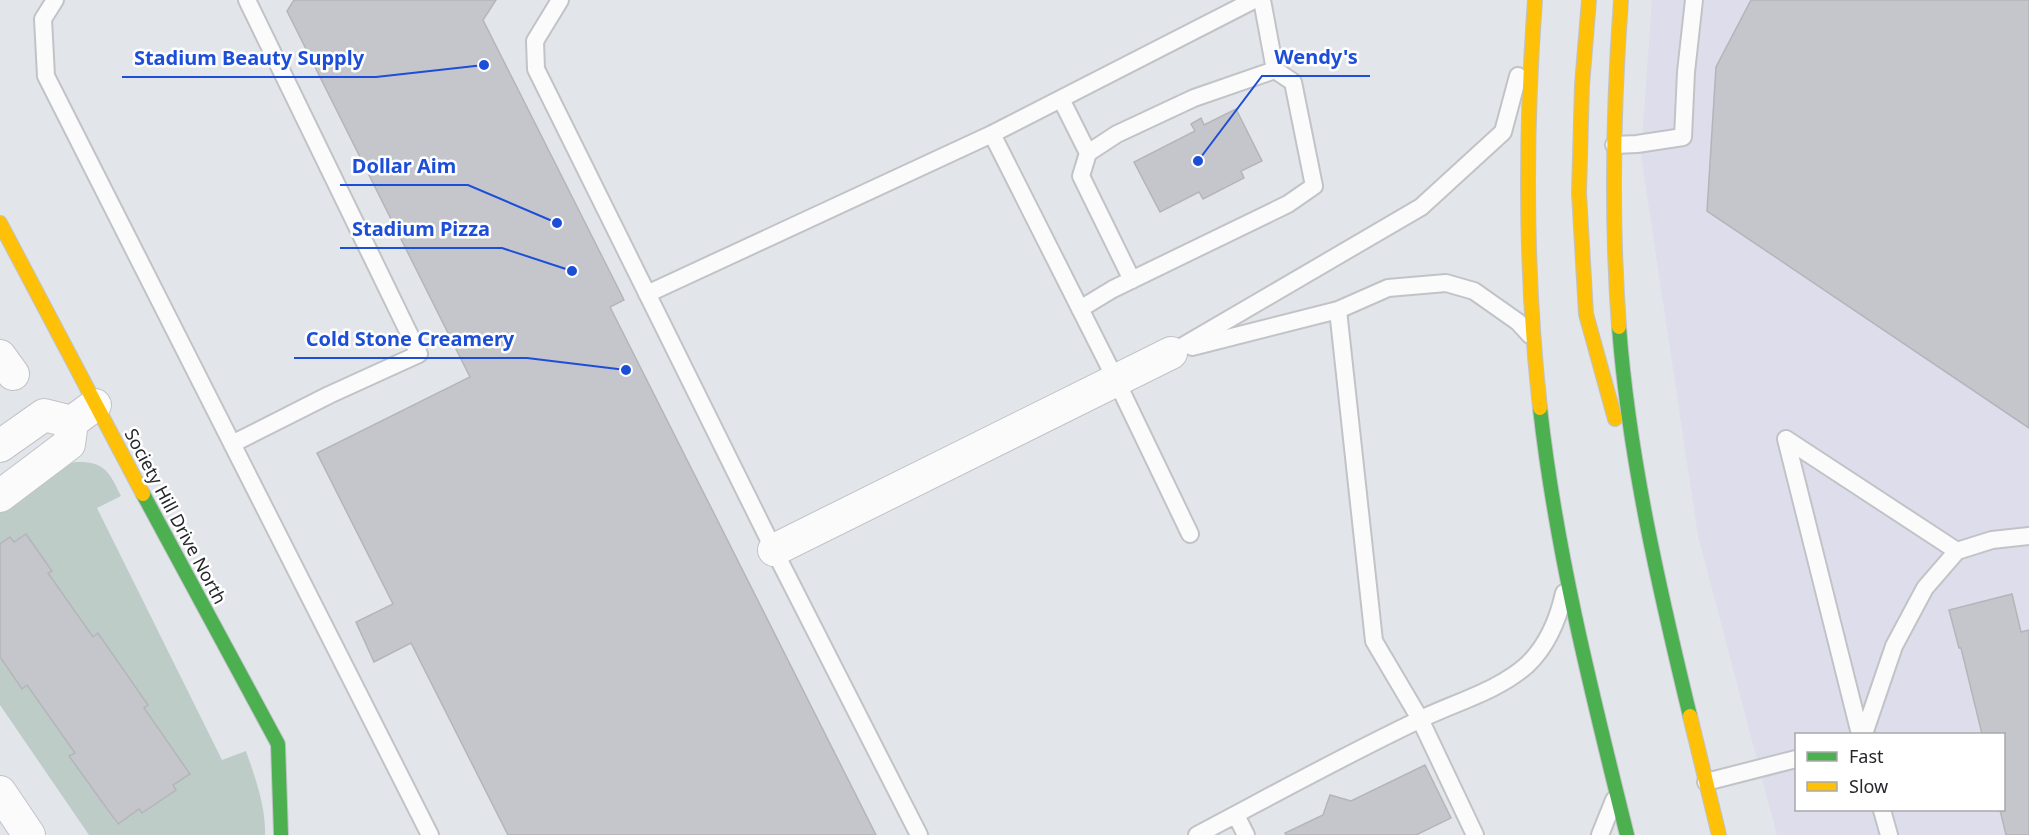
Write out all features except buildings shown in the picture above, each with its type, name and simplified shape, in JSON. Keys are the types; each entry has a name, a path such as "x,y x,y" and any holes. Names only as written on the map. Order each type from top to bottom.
{"main road":[{"path":"1534,0 1528,161 1533,339 1543,435 1568,581 1592,693 1627,835"},
{"path":"1589,0 1582,85 1579,193 1586,314 1603,381 1646,518"},
{"path":"1621,0 1614,145 1616,271 1630,426 1646,518 1719,835"},
{"name":"Society Hill Drive North","path":"0,223 83,413 278,744 281,835"}],"street":[{"path":"774,550 1171,353"},
{"path":"0,446 44,415 83,413 69,444 0,496"},
{"path":"0,792 29,835"}],"lane":[{"path":"55,0 43,20 46,76 429,835"},
{"path":"232,444 329,395 419,354 247,0"},
{"path":"560,0 535,40 536,69 774,550 919,835"},
{"path":"647,294 992,134 1254,0"},
{"path":"1080,309 1132,280 1288,204 1314,186 1293,82 1275,70 1262,0"},
{"path":"1614,145 1683,137 1686,72 1694,0"},
{"path":"1171,353 1421,207 1503,132 1532,26"},
{"path":"1132,280 1081,176 1088,153 1117,134 1194,98 1275,70"},
{"path":"1061,99 1088,153"},
{"path":"992,134 1116,380 1190,534"},
{"path":"1171,353 1338,310 1388,288 1446,283 1474,291 1518,322 1533,339"},
{"path":"1338,310 1374,641 1420,719 1475,835"},
{"path":"1861,733 1786,439 1957,551"},
{"path":"1863,733 1894,646 1925,588 1957,551 1992,540 2029,536"},
{"path":"1197,835 1420,719 1508,680 1544,647 1560,610 1568,581"},
{"path":"1706,782 1795,760"},
{"path":"1600,835 1616,793"},
{"path":"1882,811 1889,835"},
{"path":"1236,815 1246,835"}],"shaded area":[{"path":"1652,0 2029,0 2029,835 1777,835 1698,536 1641,155"},
{"path":"75,462 93,463 99,466 109,474 117,487 121,496 97,508 222,760 246,751 262,803 265,835 89,835 0,705 0,657 22,689 27,685 75,753 70,756 117,824 139,809 143,813 175,790 173,785 190,774 144,708 148,705 98,633 93,637 48,573 52,570 26,534 14,542 10,537 0,544 0,508 60,467"}],"traffic: fast":[{"path":"1619,327 1638,474 1667,620 1690,716"},
{"path":"1540,408 1555,516 1576,623 1627,835"},
{"path":"143,494 278,744 281,835"}],"traffic: slow":[{"path":"1535,0 1529,102 1528,204 1531,306 1540,408"},
{"path":"1589,0 1582,85 1579,193 1586,314 1615,419"},
{"path":"1619,327 1614,164 1621,0"},
{"path":"0,223 143,494"},
{"path":"1690,716 1719,835"}],"place":[{"name":"Stadium Beauty Supply","path":"484,65"},
{"name":"Wendy's","path":"1198,161"},
{"name":"Dollar Aim","path":"557,223"},
{"name":"Stadium Pizza","path":"572,271"},
{"name":"Cold Stone Creamery","path":"626,370"}]}
